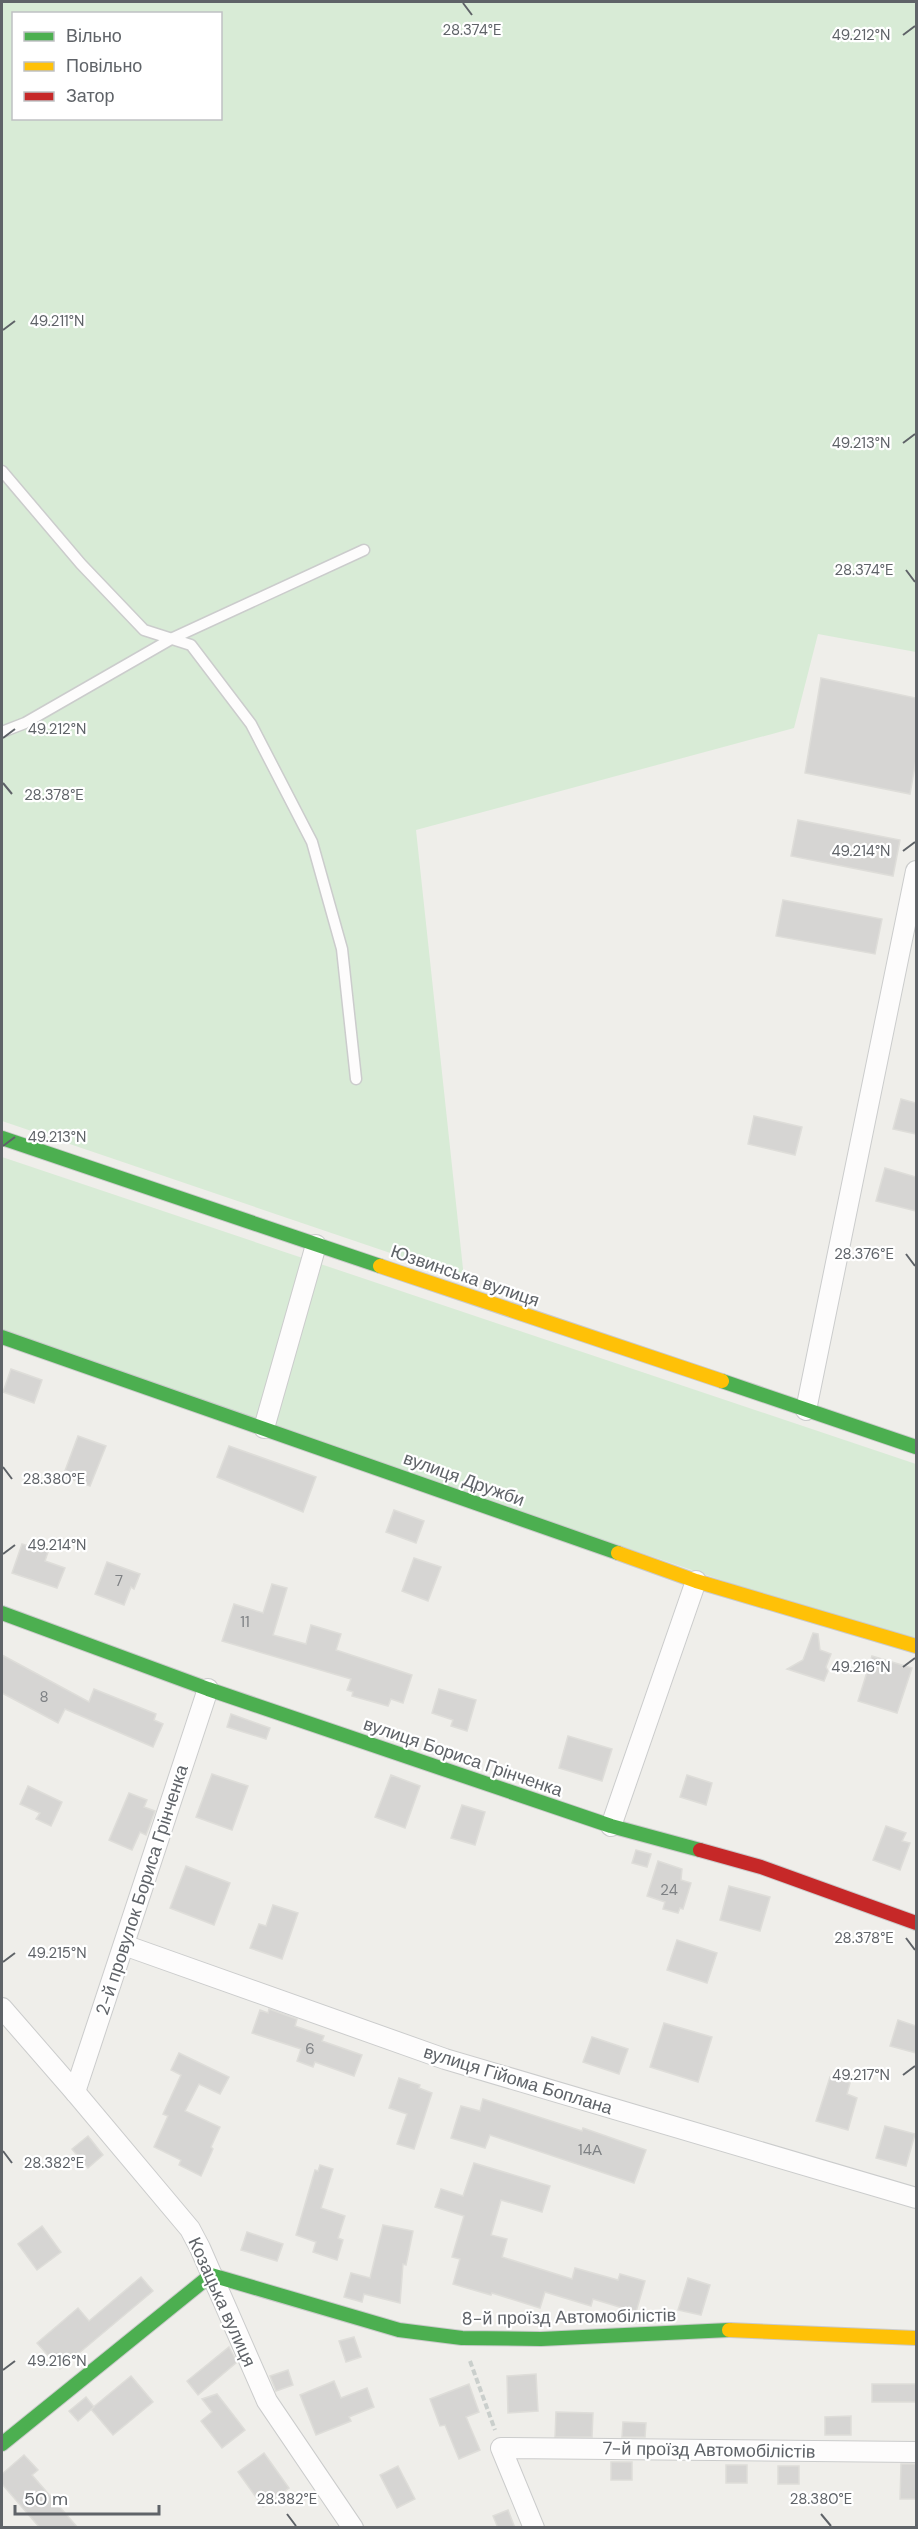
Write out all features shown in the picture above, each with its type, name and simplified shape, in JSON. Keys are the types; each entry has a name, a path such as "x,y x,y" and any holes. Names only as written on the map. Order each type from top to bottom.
{"street":[{"path":"806,1410 916,871"},
{"name":"Юзвинська вулиця","path":"2,1138 916,1447"},
{"path":"264,1428 316,1245"},
{"name":"вулиця Дружби","path":"2,1337 696,1581 916,1646"},
{"path":"611,1826 696,1581"},
{"name":"вулиця Бориса Грінченка","path":"2,1613 208,1689 611,1826 762,1867 916,1923"},
{"name":"2-й провулок Бориса Грінченка","path":"75,2092 208,1689"},
{"name":"вулиця Гійома Боплана","path":"124,1945 445,2059 916,2198"},
{"name":"Козацька вулиця","path":"2,2008 182,2219 195,2238 267,2401 353,2528"},
{"path":"2,2444 211,2275"},
{"name":"8-й проїзд Автомобілістів","path":"211,2275 399,2330 462,2338 541,2339 724,2330 916,2338"},
{"path":"501,2448 534,2528"},
{"name":"7-й проїзд Автомобілістів","path":"501,2448 916,2452"}],"lane":[{"path":"2,471 81,564 144,630 191,645 251,724 312,842 342,949 356,1079"},
{"path":"2,732 25,723 173,638 364,550"}],"path":[{"path":"462,2338 501,2448"}],"green space":[{"path":"2,2 916,2 916,652 818,634 794,728 416,830 464,1278 2,1121"},
{"path":"2,1157 916,1464 916,1646 2,1336"}],"building":[{"path":"821,678 916,698 916,760 910,794 805,773"},
{"path":"798,820 900,840 893,876 791,856"},
{"path":"783,900 882,919 875,954 776,936"},
{"path":"901,1099 916,1103 916,1134 893,1129"},
{"path":"754,1116 802,1127 795,1155 748,1144"},
{"path":"885,1168 916,1177 916,1211 876,1201"},
{"path":"11,1369 42,1380 34,1403 3,1392"},
{"path":"78,1436 106,1446 90,1486 63,1476"},
{"path":"229,1446 316,1477 303,1512 217,1477"},
{"path":"394,1510 424,1521 416,1543 386,1532"},
{"path":"22,1544 48,1552 45,1561 65,1568 57,1588 12,1573"},
{"path":"414,1558 441,1567 428,1601 402,1591"},
{"path":"107,1562 140,1574 134,1589 131,1587 124,1605 95,1594"},
{"path":"272,1584 287,1588 273,1635 306,1644 311,1625 341,1634 336,1650 412,1675 403,1703 391,1699 388,1706 352,1696 353,1692 347,1690 351,1679 222,1641 234,1604 263,1613"},
{"path":"813,1633 818,1634 820,1650 831,1654 824,1681 787,1669 803,1660"},
{"path":"2,1655 89,1702 94,1689 156,1714 154,1720 163,1724 153,1747 65,1709 58,1723 2,1693"},
{"path":"872,1656 912,1668 897,1713 858,1701"},
{"path":"439,1689 476,1700 467,1731 451,1726 453,1720 432,1713"},
{"path":"231,1714 270,1728 266,1739 227,1727"},
{"path":"568,1736 612,1749 602,1781 559,1768"},
{"path":"212,1774 248,1786 232,1830 196,1817"},
{"path":"391,1775 420,1786 405,1828 375,1817"},
{"path":"687,1775 712,1783 706,1805 680,1797"},
{"path":"28,1786 62,1802 51,1826 36,1819 40,1813 20,1804"},
{"path":"129,1793 147,1800 144,1807 155,1811 146,1835 140,1832 132,1850 109,1840"},
{"path":"462,1805 485,1812 475,1845 451,1838"},
{"path":"886,1826 906,1833 902,1841 910,1843 900,1870 873,1860"},
{"path":"636,1850 651,1854 647,1867 632,1863"},
{"path":"658,1861 682,1869 681,1880 691,1883 683,1909 680,1908 678,1913 663,1909 665,1902 647,1896"},
{"path":"186,1866 230,1883 214,1925 170,1908"},
{"path":"729,1886 770,1897 760,1931 720,1920"},
{"path":"273,1905 298,1913 282,1959 250,1948 259,1924 266,1926"},
{"path":"677,1940 717,1953 707,1983 667,1970"},
{"path":"269,2009 297,2019 295,2026 324,2036 322,2041 362,2055 354,2076 315,2062 313,2067 297,2061 301,2049 252,2033 260,2010 268,2013"},
{"path":"898,2020 916,2026 916,2053 890,2046"},
{"path":"664,2023 712,2037 698,2082 650,2067"},
{"path":"592,2037 628,2049 619,2074 583,2062"},
{"path":"179,2053 229,2077 220,2094 199,2084 185,2111 220,2127 201,2176 179,2165 181,2160 154,2147 168,2116 163,2114 181,2075 171,2070"},
{"path":"830,2077 850,2083 847,2094 857,2098 848,2130 816,2121"},
{"path":"399,2078 420,2085 419,2088 432,2093 414,2149 397,2144 407,2114 389,2108"},
{"path":"483,2099 582,2131 583,2128 646,2150 634,2183 490,2135 485,2148 451,2138 461,2106 480,2111"},
{"path":"885,2126 915,2134 906,2166 876,2158"},
{"path":"88,2136 103,2155 88,2168 72,2149"},
{"path":"474,2163 550,2186 542,2212 501,2200 491,2235 507,2239 502,2257 572,2279 575,2268 618,2280 620,2274 645,2281 636,2312 593,2299 591,2306 545,2292 540,2308 453,2284 460,2259 452,2257 464,2216 435,2207 441,2189 463,2196"},
{"path":"320,2165 333,2169 321,2208 345,2216 338,2238 343,2240 337,2260 313,2252 316,2242 296,2235 315,2170 318,2171"},
{"path":"383,2225 413,2231 406,2265 403,2264 400,2303 364,2294 362,2302 344,2297 351,2273 370,2278"},
{"path":"42,2226 61,2252 37,2270 18,2244"},
{"path":"247,2232 283,2244 277,2261 241,2250"},
{"path":"141,2277 153,2291 60,2369 37,2343 78,2308 89,2321"},
{"path":"688,2278 710,2285 701,2315 678,2310"},
{"path":"354,2337 361,2357 346,2362 339,2341"},
{"path":"229,2347 237,2362 198,2395 187,2381"},
{"path":"288,2370 293,2385 276,2391 270,2376"},
{"path":"536,2374 538,2411 508,2413 507,2376"},
{"path":"131,2376 153,2402 113,2435 91,2409"},
{"path":"334,2381 341,2398 367,2388 374,2407 349,2417 351,2421 316,2435 300,2395"},
{"path":"469,2384 479,2412 466,2417 480,2450 459,2459 445,2425 440,2426 430,2399"},
{"path":"872,2384 916,2384 916,2402 872,2402"},
{"path":"217,2394 245,2430 222,2448 201,2421 212,2412 202,2399"},
{"path":"86,2397 94,2407 78,2421 69,2411"},
{"path":"556,2412 593,2413 592,2437 555,2437"},
{"path":"851,2416 851,2435 825,2435 825,2417"},
{"path":"623,2422 646,2423 645,2437 622,2437"},
{"path":"264,2453 289,2488 263,2507 238,2472"},
{"path":"24,2455 38,2470 32,2475 78,2528 40,2528 2,2484 2,2474"},
{"path":"611,2462 632,2462 632,2480 611,2480"},
{"path":"901,2464 916,2464 916,2499 900,2499"},
{"path":"726,2465 747,2465 747,2483 726,2483"},
{"path":"398,2466 415,2499 397,2508 380,2475"},
{"path":"778,2466 799,2466 799,2484 778,2484"},
{"path":"508,2510 515,2528 498,2528 493,2516"}],"traffic: fast":[{"path":"2,1138 380,1266"},
{"path":"2,1337 618,1553"},
{"path":"722,1381 916,1447"},
{"path":"2,1613 208,1689 611,1826 700,1850"},
{"path":"2,2444 211,2275 399,2330 462,2338 541,2339 729,2330"}],"traffic: slow":[{"path":"380,1266 722,1381"},
{"path":"618,1553 696,1581 916,1646"},
{"path":"729,2330 916,2338"}],"traffic: jam":[{"path":"700,1850 761,1867 916,1923"}]}
